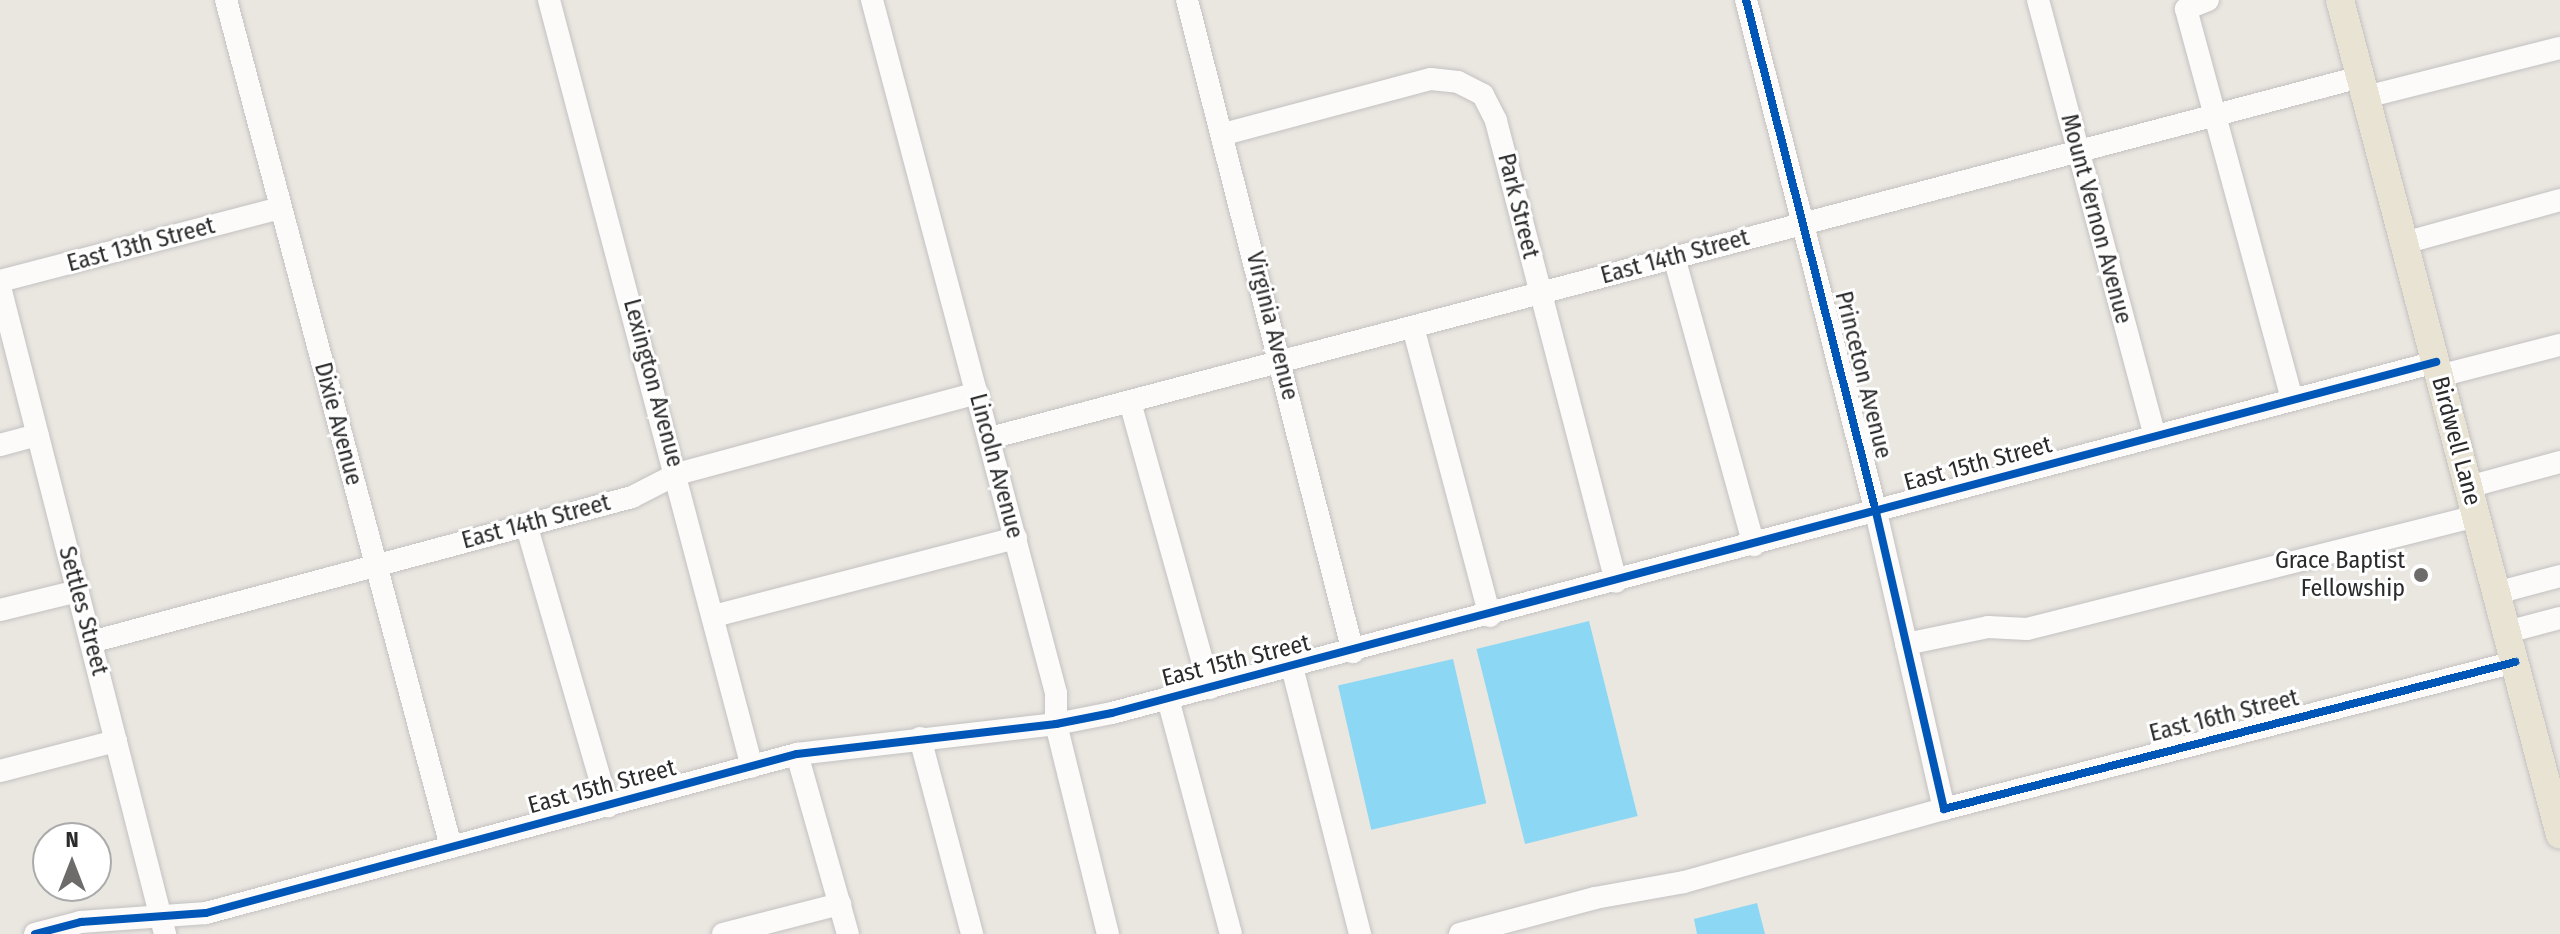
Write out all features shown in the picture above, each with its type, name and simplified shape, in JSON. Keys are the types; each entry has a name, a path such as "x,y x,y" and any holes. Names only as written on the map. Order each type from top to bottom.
{"main road":[{"name":"Birdwell Lane","path":"2340,0 2560,835"}],"street":[{"name":"Dixie Avenue","path":"226,0 451,847"},
{"name":"Lexington Avenue","path":"549,0 677,474 752,767"},
{"name":"Lincoln Avenue","path":"872,0 1056,693 1056,724 1108,934"},
{"name":"Virginia Avenue","path":"1187,0 1224,134 1353,652"},
{"name":"Princeton Avenue","path":"1746,0 1876,512 1944,809"},
{"name":"Mount Vernon Avenue","path":"2038,0 2155,437"},
{"path":"2208,0 2184,4 2212,116 2292,400"},
{"name":"East 14th Street","path":"990,438 2212,116 2560,48"},
{"name":"Park Street","path":"1224,134 1431,79 1472,88 1490,104 1616,582"},
{"path":"2404,243 2560,200"},
{"name":"East 13th Street","path":"0,284 281,208"},
{"path":"1674,257 1754,545"},
{"name":"Settles Street","path":"0,284 163,926"},
{"path":"1413,327 1490,616"},
{"name":"East 15th Street","path":"35,934 81,922 163,926 797,754 1056,724 1168,699 1490,616 2292,400 2560,345"},
{"name":"East 14th Street","path":"91,642 632,497 677,474 977,393"},
{"path":"1130,402 1210,688"},
{"path":"0,445 38,435"},
{"path":"2468,487 2560,462"},
{"path":"1906,644 1988,627 2027,629 2476,516"},
{"path":"526,524 608,806"},
{"path":"714,616 1016,538"},
{"path":"2496,593 2560,576"},
{"path":"0,610 78,591"},
{"path":"2507,632 2560,618"},
{"name":"East 16th Street","path":"1460,934 1595,898 1684,882 1944,809 2515,662"},
{"path":"1292,667 1360,934"},
{"path":"1168,699 1231,934"},
{"path":"920,738 972,934"},
{"path":"0,771 116,741"},
{"path":"797,754 848,934"},
{"path":"723,934 840,904"}],"water":[{"path":"1589,621 1638,816 1525,844 1476,649"},
{"path":"1453,659 1486,803 1371,830 1338,686"},
{"path":"1757,903 1765,934 1697,934 1694,919"}],"cycle path":[{"path":"1746,0 1876,512 1944,809 2515,662"},
{"path":"35,934 81,922 206,913 797,754 1056,724 1112,713 2436,362"}],"place":[{"name":"Grace Baptist Fellowship","path":"2421,575"}]}
